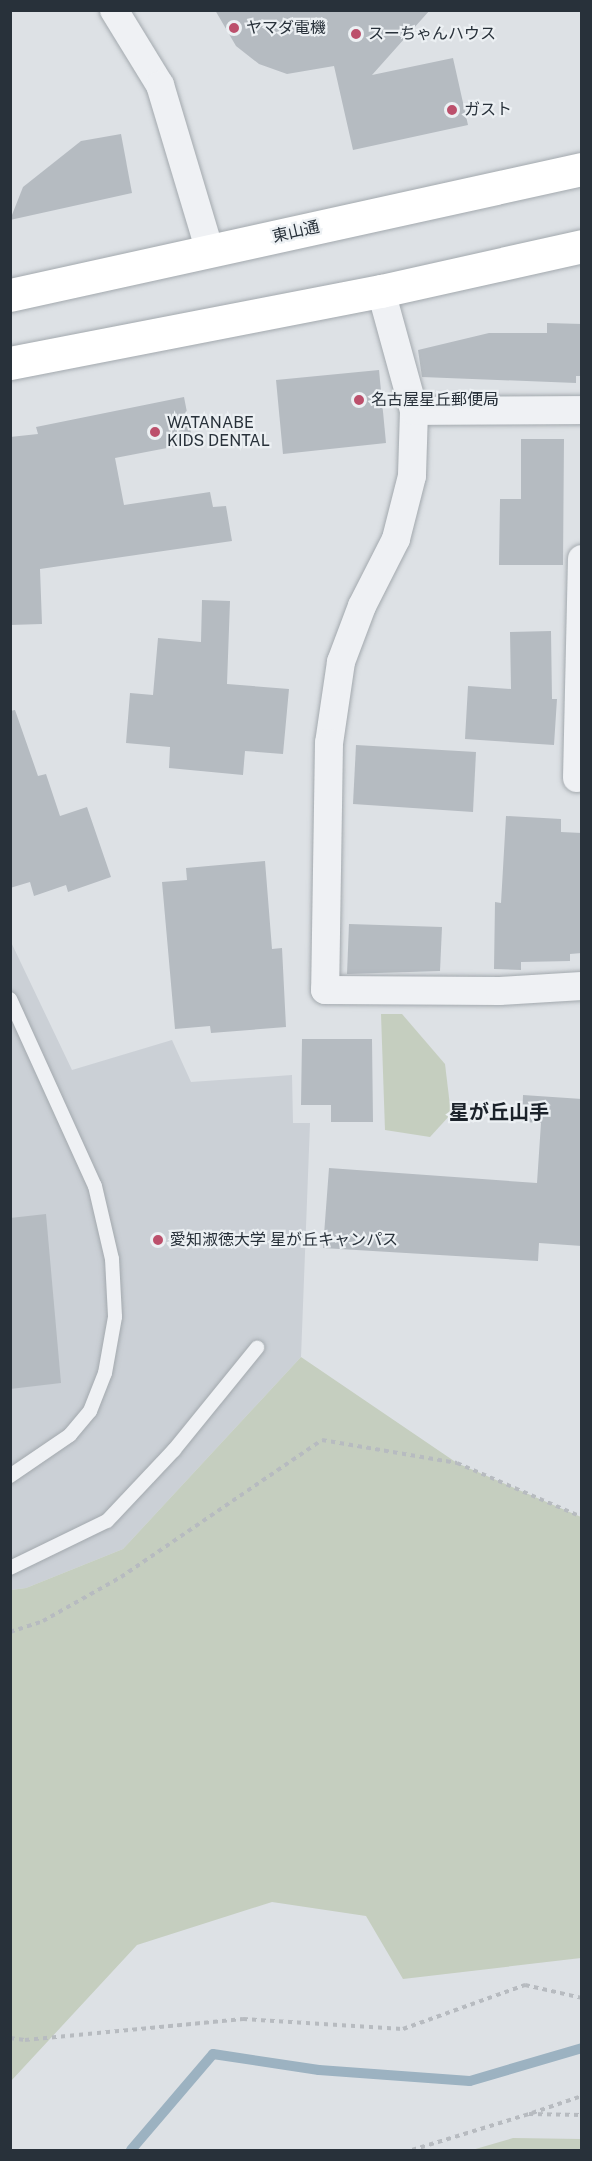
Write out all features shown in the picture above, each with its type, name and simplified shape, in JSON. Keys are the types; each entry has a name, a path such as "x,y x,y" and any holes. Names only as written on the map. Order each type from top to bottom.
{"main road":[{"name":"東山通","path":"10,295 582,169"},
{"path":"10,363 381,291 582,246"}],"street":[{"path":"114,10 160,85 210,252"},
{"path":"381,291 414,411 412,476 396,539 362,606 341,662 329,743 326,990 500,991 582,986"},
{"path":"414,411 582,410"},
{"path":"577,778 582,559"}],"lane":[{"path":"10,999 95,1186 112,1259 115,1317 105,1373 90,1411 70,1435 10,1476"},
{"path":"10,1568 107,1521 174,1450 257,1348"}],"path":[{"path":"10,1632 44,1621 122,1577 322,1440 457,1463 582,1517"},
{"path":"10,2038 25,2040 243,2019 403,2029 525,1985 582,1998"},
{"path":"412,2151 582,2096"},
{"path":"529,2114 582,2115"}],"shaded area":[{"name":"愛知淑徳大学 星が丘キャンパス","path":"10,940 72,1070 172,1040 191,1082 292,1075 293,1123 310,1123 301,1357 123,1549 26,1588 11,1590"}],"green space":[{"path":"381,1014 402,1014 445,1064 451,1114 430,1137 385,1130"},
{"path":"301,1357 457,1463 581,1517 581,1958 403,1979 366,1916 272,1902 137,1945 11,2081 11,1590 26,1588 123,1549"},
{"path":"513,2138 581,2139 581,2150 472,2150"}],"building":[{"path":"215,10 430,10 372,75 453,58 468,125 353,150 334,66 287,74 259,64 236,46"},
{"path":"121,134 132,193 10,220 23,187 81,141"},
{"path":"547,323 582,324 582,376 576,376 576,383 422,377 418,350 489,333 547,333"},
{"path":"379,370 386,443 283,454 276,380"},
{"path":"184,397 193,443 115,458 124,505 210,492 213,507 226,506 232,541 40,569 42,624 10,625 10,437 38,434 36,427"},
{"path":"521,439 564,439 563,565 499,565 500,499 521,499"},
{"path":"202,600 230,601 227,684 289,689 283,754 245,751 243,775 169,768 170,747 126,743 130,693 153,695 158,638 201,642"},
{"path":"551,631 552,699 557,699 554,745 465,739 468,686 511,689 510,632"},
{"path":"15,710 38,776 46,774 60,816 87,807 111,877 68,892 66,885 34,896 30,882 10,888 10,711"},
{"path":"356,745 476,752 473,812 353,804"},
{"path":"506,816 561,819 561,832 582,833 582,953 570,954 570,961 521,962 521,970 494,969 495,902 501,903"},
{"path":"265,861 272,949 282,948 286,1027 211,1033 210,1026 175,1029 162,882 187,880 186,868"},
{"path":"349,924 442,927 440,971 347,974"},
{"path":"302,1039 372,1039 373,1122 331,1122 331,1105 301,1105"},
{"path":"523,1095 582,1099 582,1246 539,1243 538,1261 323,1248 329,1168 537,1183 541,1123 522,1122"},
{"path":"46,1214 61,1383 10,1389 10,1218"}],"waterway":[{"path":"131,2150 213,2054 319,2070 470,2081 582,2048"}],"place":[{"name":"ヤマダ電機","path":"234,28"},
{"name":"スーちゃんハウス","path":"356,34"},
{"name":"ガスト","path":"452,110"},
{"name":"名古屋星丘郵便局","path":"359,400"},
{"name":"WATANABE KIDS DENTAL","path":"155,432"},
{"name":"愛知淑徳大学 星が丘キャンパス","path":"158,1240"}],"district":[{"name":"星が丘山手","path":"499,1112"}]}
